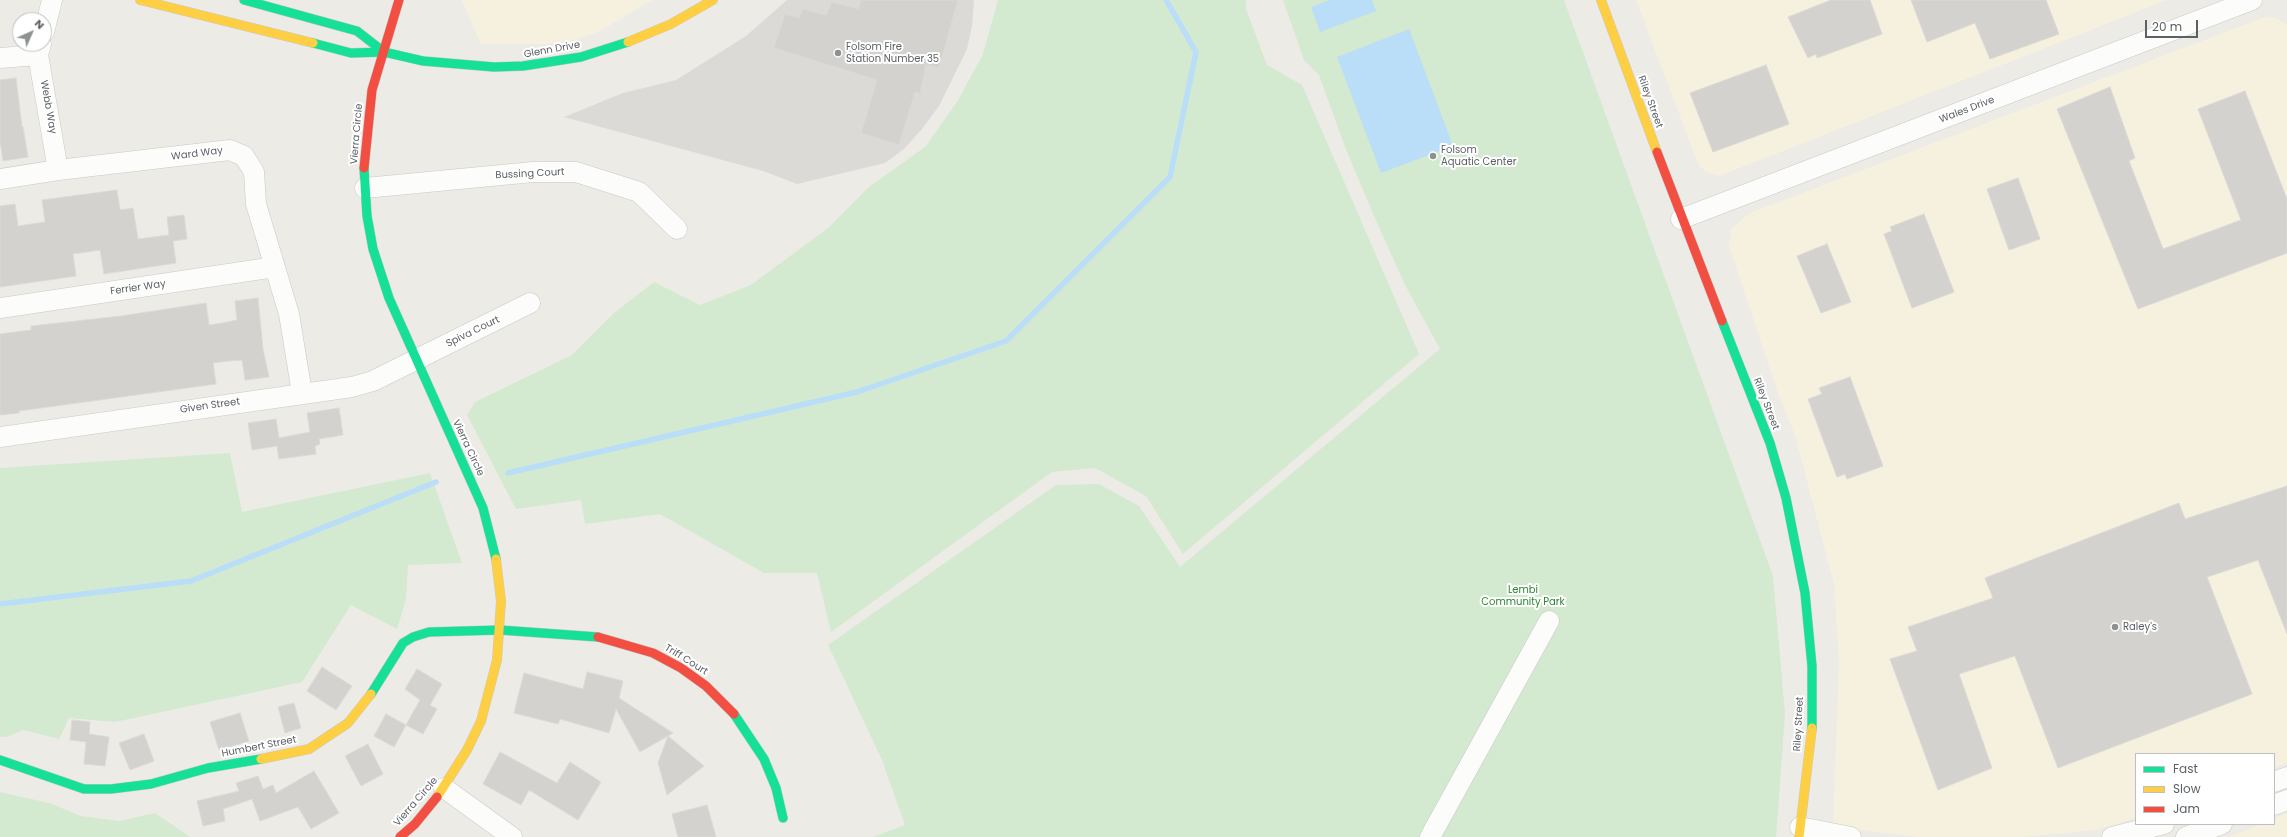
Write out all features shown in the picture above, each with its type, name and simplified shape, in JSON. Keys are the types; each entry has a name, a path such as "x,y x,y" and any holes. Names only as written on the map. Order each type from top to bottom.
{"street":[{"path":"49,12 52,0"},
{"name":"Glenn Drive","path":"140,0 351,53 384,52 424,61 494,67 523,66 552,62 581,56 639,39 671,24 713,0"},
{"name":"Glenn Drive","path":"244,0 357,31 384,52"},
{"name":"Vierra Circle","path":"399,0 372,90 366,148 365,188 373,250 383,282 416,360 484,508 499,570 501,602 498,660 491,691 481,721 467,750 444,788 415,824 400,837"},
{"name":"Riley Street","path":"1602,0 1681,219 1770,443 1786,498 1799,554 1805,593 1812,666 1813,723 1800,832"},
{"name":"Wales Drive","path":"1681,219 2252,0"},
{"path":"0,58 30,52"},
{"name":"Webb Way","path":"40,52 58,170"},
{"name":"Ward Way","path":"0,179 58,170 230,150 244,156 254,172 256,204 289,314 302,393"},
{"name":"Bussing Court","path":"365,188 533,172 576,172 639,192 677,229"},
{"name":"Ferrier Way","path":"0,308 275,267"},
{"name":"Spiva Court","path":"416,360 530,303"},
{"name":"Given Street","path":"0,437 352,387 373,381 416,360"},
{"path":"1430,837 1549,621"},
{"name":"Humbert Street","path":"0,760 84,789 111,789 151,784 208,768 279,756 309,749 348,723 363,706 403,643 413,637 429,632 500,630"},
{"name":"Triff Court","path":"500,630 593,636 624,642 653,653 681,668 706,686 728,707 748,732 764,759 776,788 783,818"},
{"path":"2275,782 2287,777"},
{"path":"444,788 512,837"},
{"path":"2275,805 2287,800"},
{"path":"2112,837 2160,825"},
{"path":"2186,837 2219,825"},
{"path":"1800,832 1851,837"}],"shaded area":[{"path":"462,0 652,0 600,31 575,40 545,44 481,44"},
{"path":"787,0 974,0 972,26 967,49 939,106 922,129 904,149 885,163 797,184 763,171 564,117 623,93 676,80 746,36"},
{"path":"1636,0 2167,0 1719,176 1708,173 1699,166"},
{"path":"2265,17 2276,18 2287,25 2287,763 2275,768 2275,753 2135,753 2135,818 2096,830 2022,837 1918,837 1833,827 1839,661 1834,584 1795,435 1779,396 1729,246 1731,229 1750,213"},
{"path":"2287,813 2287,837 2229,837 2259,825 2275,825 2275,819"}],"green space":[{"path":"998,0 1246,0 1246,9 1267,65 1302,85 1419,354 1183,554 1146,496 1095,468 1052,472 831,632 817,573 764,573 660,514 585,524 581,500 516,509 467,415 475,402 572,355 614,313 654,282 700,305 751,285 828,228 869,187 925,147 957,102 983,54"},
{"name":"Lembi Community Park","path":"1283,0 1564,0 1773,576 1785,714 1776,837 873,837 905,825 882,760 828,645 1056,485 1099,484 1139,506 1180,567 1440,349 1405,285 1345,147 1319,75 1304,60"},
{"path":"230,453 242,512 430,473 462,563 408,565 406,599 397,629 351,605 302,682 115,722 69,718 59,739 23,730 7,737 0,737 0,468"},
{"path":"0,792 49,803 81,816 119,821 155,813 190,837 0,837"}],"water":[{"path":"1330,0 1372,0 1376,11 1320,32 1311,7"},
{"path":"1409,29 1453,146 1381,173 1337,57"}],"building":[{"path":"861,0 958,0 939,68 926,65 920,94 915,92 899,145 861,133 877,80 774,48 785,14 799,18 803,9 826,15 832,2 858,9"},
{"path":"1831,0 1870,0 1882,34 1817,58 1816,54 1808,58 1788,17"},
{"path":"1911,0 2046,0 2059,34 1990,59 1975,23 1927,42"},
{"path":"1766,65 1789,124 1713,152 1690,93"},
{"path":"16,78 22,127 28,157 3,161 0,141 0,80"},
{"path":"2110,87 2135,158 2129,161 2163,249 2241,220 2198,109 2245,91 2287,199 2287,253 2138,309 2057,109"},
{"path":"2018,178 2040,239 2009,250 1987,189"},
{"path":"117,190 120,210 133,208 138,239 169,235 167,217 184,215 187,239 173,241 176,263 104,274 100,250 73,254 76,276 0,287 0,206 15,204 18,226 45,222 42,200"},
{"path":"1924,214 1954,292 1912,308 1884,234 1892,231 1890,227"},
{"path":"1827,244 1851,302 1821,313 1797,256"},
{"path":"258,298 263,349 269,377 245,380 242,360 213,363 216,384 19,411 19,413 0,415 0,334 31,330 31,326 121,316 206,303 209,325 237,320 235,301"},
{"path":"1850,377 1883,466 1847,479 1845,474 1837,477 1808,399 1822,394 1819,388"},
{"path":"339,408 343,435 319,439 320,444 315,446 316,454 279,459 277,446 252,450 248,423 276,419 279,438 310,432 307,413"},
{"name":"Raley's","path":"2287,486 2287,634 2258,560 2207,577 2252,694 2058,768 2015,656 1959,674 1992,768 1938,790 1890,659 1917,651 1908,627 1993,598 1985,578 2179,503 2185,519"},
{"path":"322,667 352,686 336,710 307,691"},
{"path":"417,669 442,684 430,705 437,709 423,734 406,725 420,700 405,689"},
{"path":"587,672 623,681 619,698 673,733 640,752 616,709 609,733 560,719 558,724 514,713 524,673 583,689"},
{"path":"294,703 301,728 285,733 278,707"},
{"path":"240,713 249,741 219,750 210,722"},
{"path":"386,714 406,725 394,747 374,736"},
{"path":"72,720 90,722 89,734 109,737 105,766 84,764 86,742 70,740"},
{"path":"144,734 154,761 130,770 119,743"},
{"path":"668,736 704,766 667,795 658,763"},
{"path":"368,744 383,774 361,786 345,756"},
{"path":"500,752 557,783 570,762 601,782 578,820 529,790 521,805 483,784"},
{"path":"314,771 339,813 311,829 298,807 260,821 252,799 223,809 225,821 203,826 197,801 239,791 236,783 258,776 263,789 273,785 276,793"},
{"path":"707,805 716,837 678,837 672,814"}],"waterway":[{"path":"508,473 857,392 1006,341 1170,177 1196,52 1166,0"},
{"path":"0,604 191,581 436,482"}],"traffic: fast":[{"path":"244,0 357,31 384,52"},
{"path":"313,43 351,53 384,52 423,61 494,67 523,66 581,57 628,42"},
{"path":"364,168 367,216 373,249 389,298 483,508 496,559"},
{"path":"1722,321 1770,443 1786,498 1805,593 1812,666 1812,728"},
{"path":"371,694 403,643 413,637 429,632 500,630 598,637"},
{"path":"734,714 764,759 776,788 783,818"},
{"path":"0,760 84,789 111,789 151,784 208,768 261,759"}],"traffic: slow":[{"path":"140,0 313,43"},
{"path":"628,42 671,24 713,0"},
{"path":"1601,0 1657,152"},
{"path":"437,797 467,750 481,721 497,660 501,601 496,559"},
{"path":"261,759 309,749 348,723 371,694"},
{"path":"1799,837 1812,728"}],"traffic: jam":[{"path":"364,168 372,90 399,0"},
{"path":"1657,152 1722,321"},
{"path":"598,637 653,653 681,668 706,686 734,714"},
{"path":"400,837 415,824 437,797"}],"place":[{"name":"Folsom Fire Station Number 35","path":"838,53"},
{"name":"Folsom Aquatic Center","path":"1433,156"},
{"name":"Raley's","path":"2115,627"}]}
